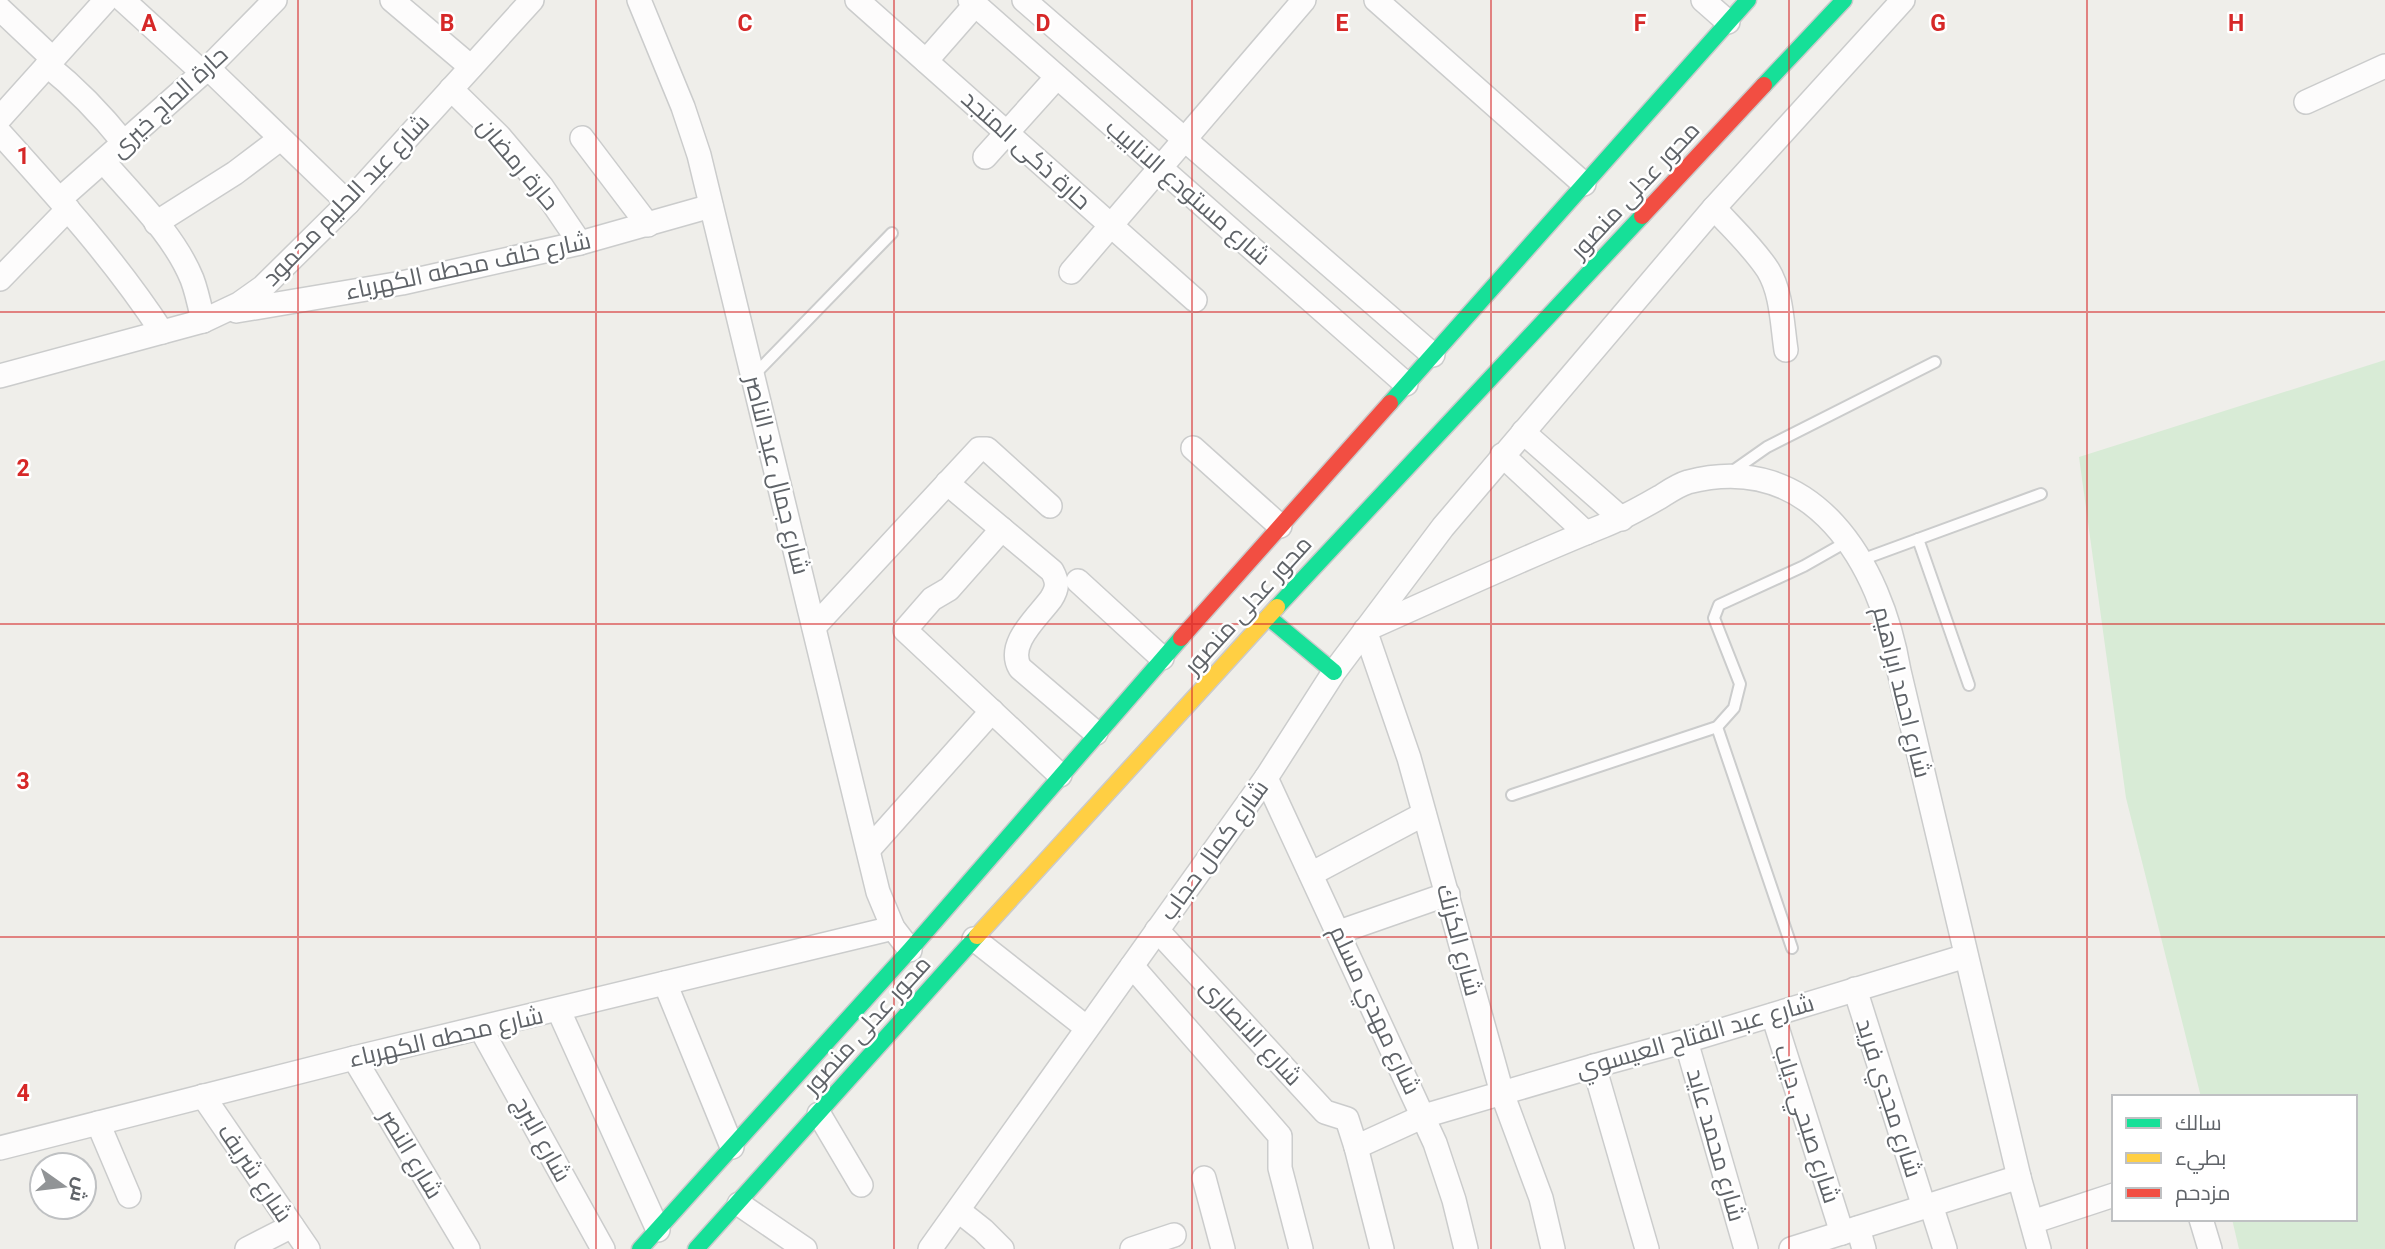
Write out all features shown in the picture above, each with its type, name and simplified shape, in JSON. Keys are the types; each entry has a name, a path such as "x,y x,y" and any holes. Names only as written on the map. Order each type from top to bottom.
{"main road":[{"name":"محور عدلى منصور","path":"640,1249 911,950 1162,658 1748,0"},
{"name":"محور عدلى منصور","path":"696,1249 1268,617 1844,0"},
{"path":"1268,617 1334,672"}],"street":[{"path":"0,118 106,0"},
{"path":"122,0 206,70 348,203"},
{"path":"392,0 471,67"},
{"name":"شارع عبد الحليم محمود","path":"0,376 213,317 263,287 348,203 532,0"},
{"name":"شارع جمال عبد الناصر","path":"639,0 683,107 699,155 881,902 893,928 911,950"},
{"name":"حارة ذكى المنجد","path":"858,0 1195,300"},
{"name":"شارع مستودع الانابيب","path":"1024,0 1433,355"},
{"path":"1071,272 1304,0"},
{"path":"1376,0 1584,184"},
{"path":"1703,0 1728,22"},
{"name":"شارع كمال حجاب","path":"930,1249 1266,778 1334,672 1443,527 1714,208 1903,0"},
{"path":"926,61 972,2"},
{"name":"شارع مستودع الانابيب","path":"972,2 1406,384"},
{"name":"حارة الحاج خيرى","path":"0,279 104,162 206,70 263,4"},
{"path":"0,9 85,97 125,144"},
{"path":"2306,102 2385,66"},
{"path":"985,157 1056,77"},
{"name":"حارة رمضان","path":"451,89 499,136 542,187 580,243"},
{"path":"0,133 64,204 118,271 162,332"},
{"path":"582,138 648,225"},
{"path":"156,223 235,173 280,139"},
{"path":"104,162 179,254 213,317"},
{"name":"شارع خلف محطه الكهرباء","path":"213,317 402,283 580,243 711,206"},
{"path":"1714,208 1754,251 1769,272 1778,297 1786,350"},
{"path":"1523,432 1622,519"},
{"path":"814,627 977,451 985,448 1049,506"},
{"path":"1193,448 1280,526"},
{"path":"1502,455 1586,533"},
{"name":"شارع احمد ابراهيم","path":"1365,630 1622,519 1685,483 1725,476 1765,479 1797,494 1825,515 1855,551 1882,604 1894,642 1966,957 2039,1249"},
{"path":"947,483 1052,571 1057,580 1057,590 1015,648 1015,659 1020,668 1096,733"},
{"path":"1002,529 949,589 932,599 905,630 1060,775"},
{"path":"1078,580 1162,658"},
{"name":"شارع الكرنك","path":"1365,630 1409,758 1502,1093 1541,1198 1553,1249"},
{"path":"869,849 992,711"},
{"name":"شارع مهدي مسلم","path":"1266,778 1424,1116 1451,1189 1466,1249"},
{"path":"1311,874 1424,814"},
{"path":"1339,932 1448,894"},
{"name":"شارع محطه الكهرباء","path":"0,1148 354,1058 559,1011 893,928"},
{"name":"شارع الانصارى","path":"1157,930 1325,1112 1347,1119 1356,1147"},
{"path":"974,939 1087,1028"},
{"name":"شارع عبد الفتاح العيسوي","path":"1356,1147 1424,1116 1966,957"},
{"path":"1132,966 1277,1131 1281,1146 1280,1168 1301,1249"},
{"path":"665,983 732,1147"},
{"name":"شارع مجدي فريد","path":"1855,989 1945,1249"},
{"path":"559,1011 658,1230"},
{"name":"شارع صبحي دياب","path":"1773,1015 1855,1236"},
{"name":"شارع البرج","path":"481,1029 603,1249"},
{"name":"شارع محمد عايد","path":"1686,1041 1746,1249"},
{"name":"شارع النصر","path":"354,1058 468,1249"},
{"path":"1594,1066 1647,1249"},
{"name":"شارع شريف","path":"203,1096 308,1249"},
{"path":"819,1114 861,1185"},
{"path":"98,1123 130,1196"},
{"path":"1356,1147 1382,1249"},
{"path":"1791,1249 1855,1236 1928,1206 2019,1177"},
{"path":"1204,1178 1223,1249"},
{"path":"2032,1222 2112,1196"},
{"path":"738,1203 805,1249"},
{"path":"959,1211 1002,1249"},
{"path":"2202,1221 2210,1249"},
{"path":"247,1249 292,1226"},
{"path":"1132,1249 1174,1235"}],"lane":[{"path":"752,377 892,233"},
{"path":"1725,476 1767,447 1935,362"},
{"path":"1512,795 1717,727 1734,708 1740,684 1714,618 1719,606 1804,566 1855,551 1919,539 2041,494"},
{"path":"1919,539 1969,685"},
{"path":"1717,727 1792,948"}],"green space":[{"path":"2385,360 2385,1249 2239,1249 2232,1221 2357,1221 2357,1095 2200,1095 2126,798 2079,457"}],"traffic: fast":[{"path":"1390,403 1748,0"},
{"path":"1764,85 1844,0"},
{"path":"1277,607 1642,216"},
{"path":"1268,617 1334,672"},
{"path":"640,1249 910,950 1181,638"},
{"path":"696,1249 977,936"}],"traffic: slow":[{"path":"977,936 1277,607"}],"traffic: jam":[{"path":"1642,216 1764,85"},
{"path":"1181,638 1390,403"}]}
